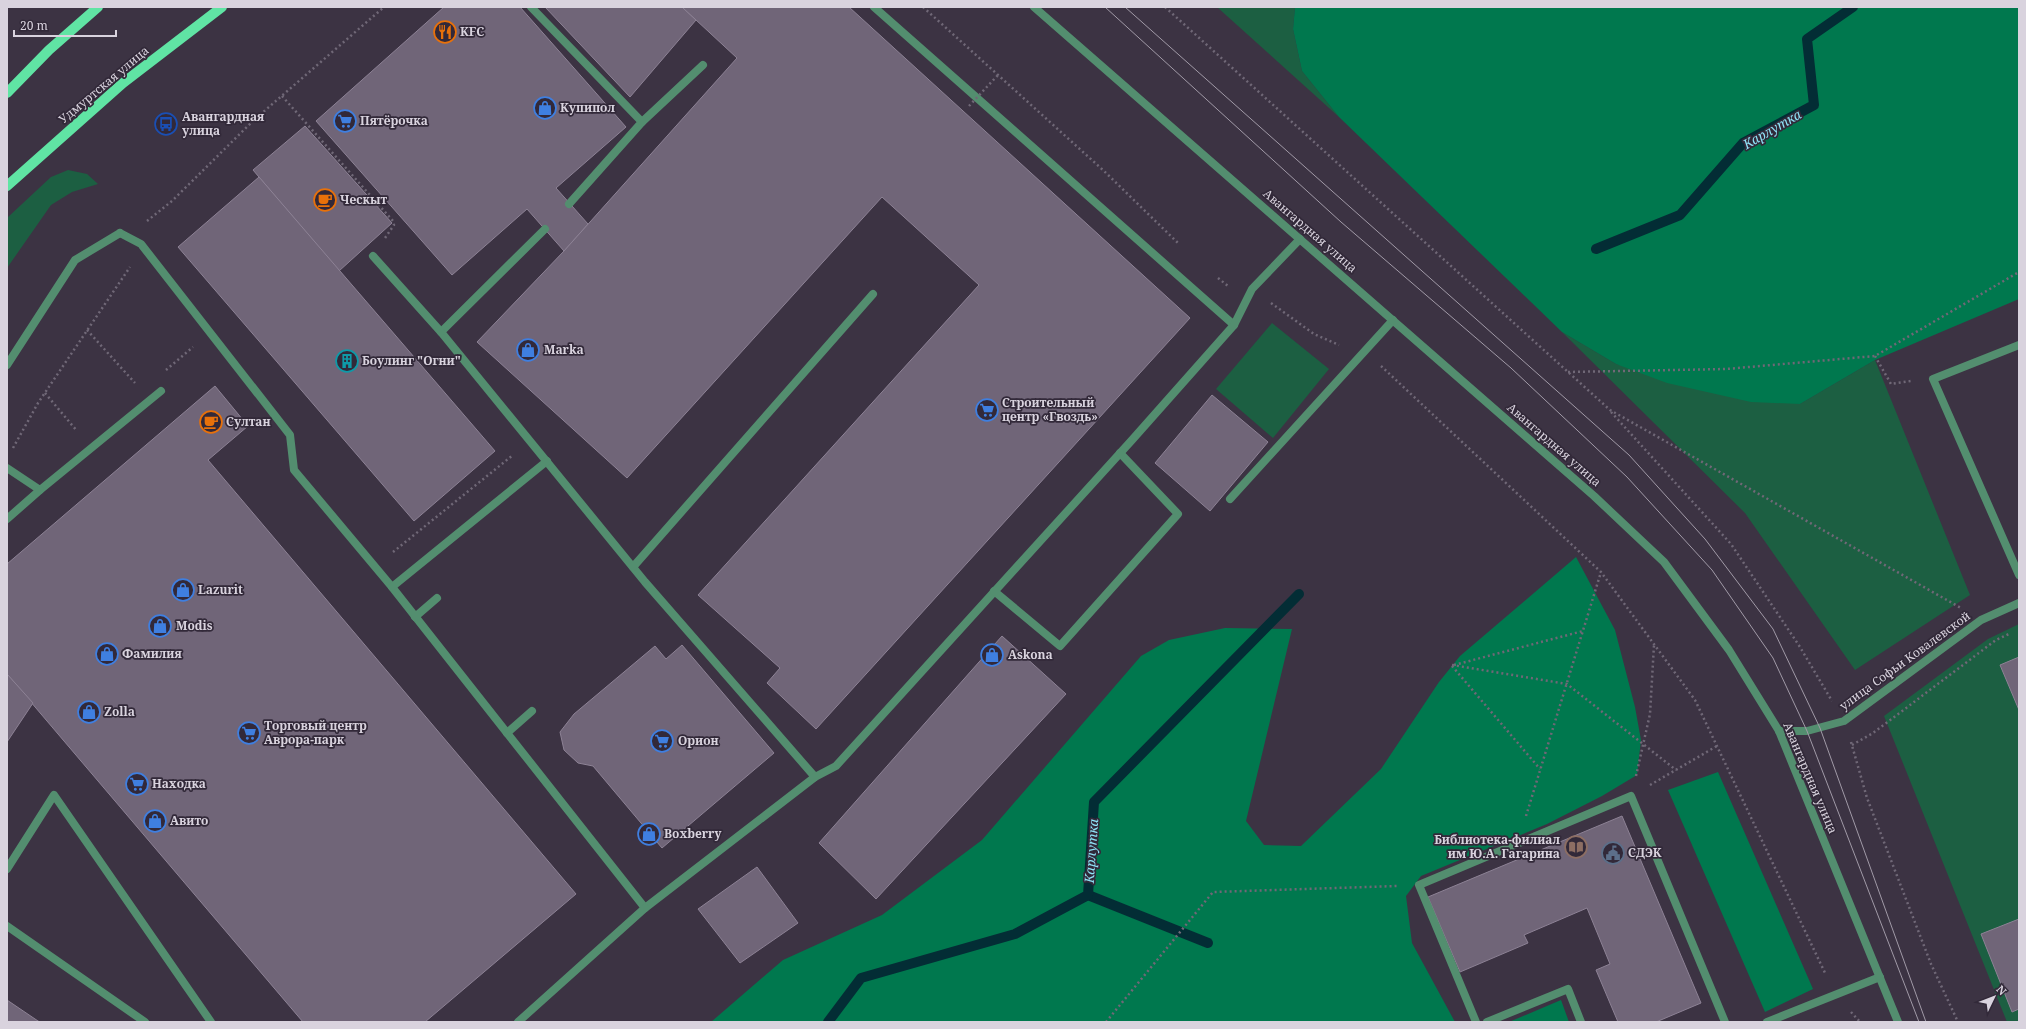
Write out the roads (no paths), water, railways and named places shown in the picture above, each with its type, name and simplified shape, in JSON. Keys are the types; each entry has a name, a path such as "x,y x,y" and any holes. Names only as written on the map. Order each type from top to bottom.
{"main road":[{"path":"7,93 49,50 98,7"},
{"name":"Удмуртская улица","path":"7,186 123,83 222,7"}],"street":[{"path":"531,7 642,122"},
{"path":"874,7 1234,325"},
{"name":"Авангардная улица","path":"1034,7 1594,496 1664,562 1729,650 1779,731 1898,1022"},
{"path":"569,204 642,122 703,65"},
{"path":"441,332 545,230"},
{"path":"7,365 75,260 120,233 141,244 290,435 294,470 392,587 645,908"},
{"path":"518,1022 645,908 815,777 836,766 1120,454 1234,325 1252,289 1300,239"},
{"path":"373,256 441,332 650,588 815,777"},
{"path":"633,567 873,294"},
{"path":"1230,499 1393,320"},
{"path":"2019,346 1933,379 2019,576"},
{"path":"7,519 40,490 161,391"},
{"path":"994,591 1060,646 1178,514 1120,454"},
{"path":"392,587 547,461"},
{"path":"7,468 40,490"},
{"path":"415,617 437,598"},
{"name":"улица Софьи Ковалевской","path":"1779,731 1813,730 1844,721 1981,620 2019,603"},
{"path":"507,733 532,710"},
{"path":"7,869 54,795 211,1022"},
{"path":"1476,1022 1419,885 1631,796 1725,1022"},
{"path":"7,926 145,1022"},
{"path":"1767,1022 1880,977"},
{"path":"1486,1022 1568,989 1581,1022"}],"waterway":[{"name":"Карлутка","path":"1596,249 1680,215 1743,143 1814,105 1807,39 1853,7"},
{"name":"Карлутка","path":"828,1022 861,978 1015,934 1088,895 1094,802 1299,594"},
{"path":"1088,895 1208,943"}],"tram line":[{"path":"1105,7 1341,222 1511,368 1627,477 1712,570 1773,658 1807,731 1919,1022"},
{"path":"1125,7 1629,455 1705,539 1773,629 1820,728 1926,1022"}],"place":[{"name":"KFC","path":"445,32"},
{"name":"Купипол","path":"545,108"},
{"name":"Пятёрочка","path":"345,121"},
{"name":"Авангардная улица","path":"166,124"},
{"name":"Ческыт","path":"325,200"},
{"name":"Marka","path":"528,350"},
{"name":"Боулинг \"Огни\"","path":"347,361"},
{"name":"Строительный центр «Гвоздь»","path":"987,410"},
{"name":"Султан","path":"211,422"},
{"name":"Lazurit","path":"183,590"},
{"name":"Modis","path":"160,626"},
{"name":"Фамилия","path":"107,654"},
{"name":"Askona","path":"992,655"},
{"name":"Zolla","path":"89,712"},
{"name":"Торговый центр Аврора-парк","path":"249,733"},
{"name":"Орион","path":"662,741"},
{"name":"Находка","path":"137,784"},
{"name":"Авито","path":"155,821"},
{"name":"Boxberry","path":"649,834"},
{"name":"Библиотека-филиал им Ю.А. Гагарина","path":"1576,847"},
{"name":"СДЭК","path":"1613,853"}]}
